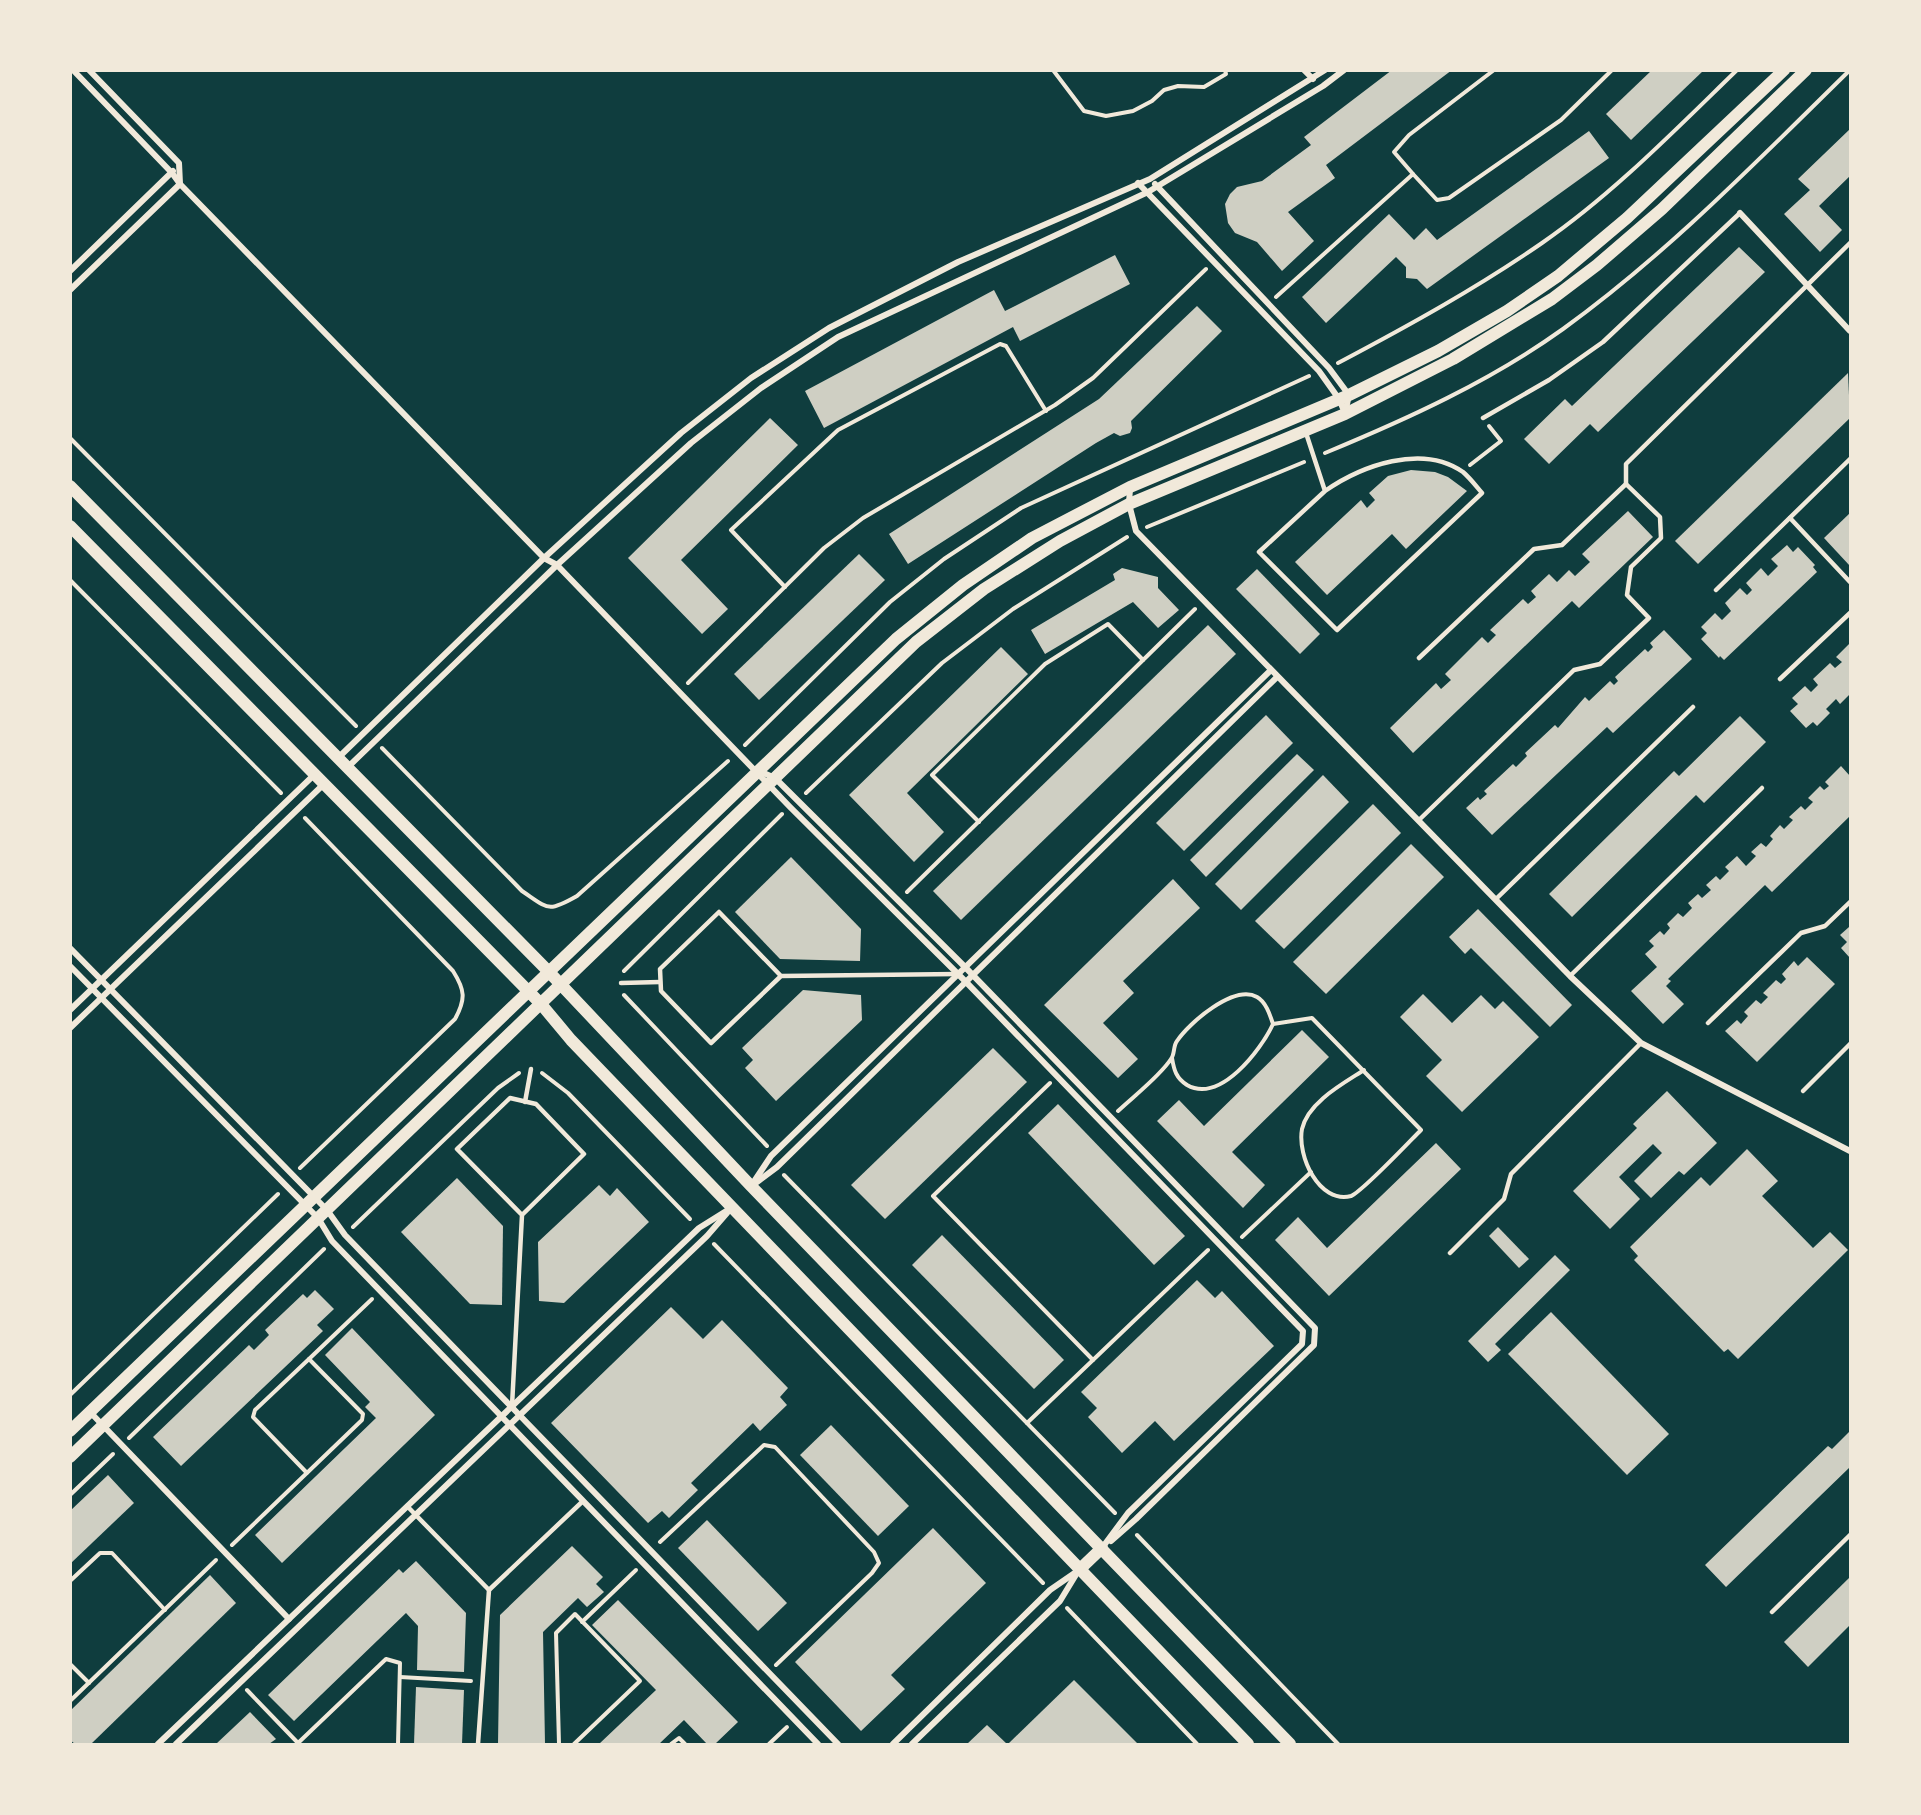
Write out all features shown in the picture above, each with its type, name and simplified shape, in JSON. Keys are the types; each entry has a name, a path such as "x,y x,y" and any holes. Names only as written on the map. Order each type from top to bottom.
{"main road":[{"path":"70,1431 896,639 963,585 1032,538 1130,487 1344,397 1438,351 1507,311 1558,276 1627,218 1784,70"},
{"path":"70,1457 916,642 975,596 1060,541 1129,504 1345,414 1453,359 1552,299 1597,265 1662,208 1806,70"},
{"path":"70,486 561,984 752,1186 1290,1744"},
{"path":"70,526 316,773 541,1004 571,1040 731,1208 1248,1744"},
{"path":"1079,1570 1102,1548"}],"street":[{"path":"73,70 180,184 544,558 557,565 758,771 797,801 965,967 1316,1328 1314,1345 1128,1527 1102,1548"},
{"path":"70,290 180,184 179,163 89,70"},
{"path":"1304,70 1313,80"},
{"path":"339,757 544,558 681,433 751,378 829,328 958,262 1150,179 1313,80 1325,70"},
{"path":"348,766 557,565 691,443 761,388 838,337 1158,187 1323,86 1344,70"},
{"path":"70,271 172,173 179,163"},
{"path":"1150,179 1329,368 1344,397 1345,414"},
{"path":"1138,183 1344,397"},
{"path":"1740,213 1851,331"},
{"path":"1130,487 1129,504 1136,531 1570,976 1641,1043 1851,1151"},
{"path":"752,1186 771,1156 1271,670"},
{"path":"752,1186 777,1167 967,983 1277,676"},
{"path":"70,1010 316,773"},
{"path":"772,781 790,807 967,983 1303,1331 1302,1344 1122,1521 1102,1548"},
{"path":"70,1028 324,783"},
{"path":"70,948 293,1175 310,1201 322,1214 512,1406 838,1744"},
{"path":"70,966 286,1186 310,1201 322,1214 332,1241 818,1744"},
{"path":"158,1744 699,1228 731,1208"},
{"path":"177,1744 707,1236 731,1208"},
{"path":"90,1412 289,1619"},
{"path":"893,1744 1050,1590 1079,1570"},
{"path":"912,1744 1060,1601 1079,1570"}],"lane":[{"path":"1483,418 1549,380 1603,342 1740,213"},
{"path":"1419,820 1574,670 1600,664 1648,618 1627,595 1631,567 1661,538 1660,517 1626,484 1626,464 1851,243"},
{"path":"1306,430 1325,490"},
{"path":"1409,458 1434,460 1462,472 1482,493 1337,630 1259,552 1325,490 1340,480 1409,458"},
{"path":"1716,590 1851,459"},
{"path":"1419,658 1534,549 1562,545 1626,484"},
{"path":"1790,518 1851,582"},
{"path":"1780,679 1851,613"},
{"path":"1496,899 1693,707"},
{"path":"1570,976 1762,788"},
{"path":"1708,1023 1801,933 1825,926 1851,902"},
{"path":"781,976 719,912 660,969 661,991 711,1043 781,976 958,974"},
{"path":"621,983 660,982"},
{"path":"1450,1253 1504,1199 1511,1174 1641,1043"},
{"path":"1803,1091 1851,1044"},
{"path":"525,1102 531,1069"},
{"path":"512,1406 522,1215 584,1154 536,1104 510,1098 457,1149 522,1215"},
{"path":"478,1744 489,1590 584,1501"},
{"path":"407,1506 489,1590"},
{"path":"1772,1612 1851,1535"}],"path":[{"path":"1053,70 1084,111 1106,116 1133,111 1152,101 1164,90 1178,86 1204,87 1226,74 1225,70"},
{"path":"1494,70 1409,135 1394,152 1437,200 1449,198 1561,120 1612,70"},
{"path":"1329,368 1432,313 1544,242 1639,164 1737,70"},
{"path":"797,801 942,663 1012,609 1136,531 1425,411 1496,372 1561,331 1634,275 1688,229 1850,70"},
{"path":"1268,303 1413,174"},
{"path":"681,690 824,548 862,518 1046,411 1093,378 1214,261"},
{"path":"785,587 732,530 838,430 1000,344 1006,346 1046,411"},
{"path":"375,740 522,891 545,907 556,908 577,896 739,751 890,602 944,560 1021,508 1319,371"},
{"path":"1462,472 1501,441 1483,418"},
{"path":"70,438 363,733"},
{"path":"70,580 288,800"},
{"path":"898,901 1203,600"},
{"path":"979,822 932,775 1046,664 1108,624 1143,660"},
{"path":"771,1156 767,1143 621,992 621,983 627,966 790,807"},
{"path":"293,1175 455,1019 464,1002 463,987 453,971 297,810"},
{"path":"1246,993 1258,997 1270,1012 1273,1024 1259,1049 1245,1064 1212,1088 1196,1090 1182,1082 1174,1071 1172,1058 1175,1043 1188,1028 1204,1012 1226,1000 1246,993"},
{"path":"1273,1024 1312,1018 1364,1070 1421,1130 1353,1195 1336,1197 1322,1189 1311,1172 1303,1145 1302,1128 1311,1112 1339,1087 1364,1070"},
{"path":"1111,1118 1172,1058"},
{"path":"345,1235 498,1088 525,1068 540,1071 568,1093 699,1228"},
{"path":"1057,1076 933,1196 1093,1360"},
{"path":"777,1167 1122,1521"},
{"path":"1235,1244 1311,1172"},
{"path":"70,1395 286,1186"},
{"path":"707,1236 1050,1590"},
{"path":"70,1495 332,1241"},
{"path":"1027,1424 1216,1242"},
{"path":"307,1473 253,1417 255,1410 380,1291"},
{"path":"70,1701 362,1420 363,1414 309,1359"},
{"path":"650,1551 753,1453 764,1445 775,1448 874,1552 879,1563 872,1573 768,1673"},
{"path":"1128,1527 1338,1744"},
{"path":"70,1581 100,1553 112,1553 165,1610"},
{"path":"582,1622 643,1563"},
{"path":"1060,1601 1197,1744"},
{"path":"559,1744 556,1633 575,1614 640,1681 574,1744"},
{"path":"240,1683 298,1744 387,1659 400,1663 398,1744"},
{"path":"70,1664 89,1683"},
{"path":"400,1677 482,1682"},
{"path":"770,1744 794,1720"},
{"path":"672,1744 679,1738 686,1744"}],"building":[{"path":"1392,70 1452,70 1326,165 1335,178 1288,212 1314,241 1282,271 1257,242 1235,233 1228,223 1225,204 1230,194 1237,187 1262,181 1311,145 1304,137"},
{"path":"1652,70 1704,70 1631,140 1606,114"},
{"path":"1850,129 1850,176 1819,206 1842,230 1820,252 1784,214 1810,190 1798,179"},
{"path":"1589,131 1609,158 1427,289 1417,279 1406,278 1406,267 1396,257 1326,323 1302,297 1389,214 1414,240 1426,228 1437,240"},
{"path":"1739,247 1765,272 1598,432 1590,424 1549,464 1524,439 1565,399 1572,406"},
{"path":"1115,255 1130,284 1020,341 1013,327 824,428 805,391 994,290 1005,311"},
{"path":"1197,306 1222,331 1131,421 1130,433 1120,436 1114,433 1096,443 908,564 889,534 1099,399"},
{"path":"1848,373 1850,418 1698,564 1675,541"},
{"path":"770,418 798,445 681,560 728,609 702,634 628,558"},
{"path":"1411,470 1435,472 1448,477 1467,491 1406,549 1392,534 1327,595 1295,562 1361,500 1367,508 1375,500 1369,493 1388,476"},
{"path":"1628,511 1653,537 1579,608 1572,601 1413,753 1390,728 1436,683 1441,689 1451,680 1445,674 1482,637 1488,643 1496,635 1490,630 1523,599 1528,604 1536,597 1531,591 1549,574 1557,582 1569,570 1575,576 1590,562 1582,554"},
{"path":"1850,513 1850,566 1824,538"},
{"path":"1787,545 1793,552 1798,547 1815,565 1813,567 1817,572 1724,660 1720,656 1719,658 1701,639 1707,633 1701,627 1715,613 1722,620 1731,611 1725,603 1740,588 1747,595 1752,590 1746,583 1761,568 1768,576 1778,566 1771,559"},
{"path":"859,554 885,580 759,700 734,674"},
{"path":"1122,568 1158,577 1158,588 1179,610 1158,628 1133,602 1045,654 1031,630 1115,580 1113,574"},
{"path":"1257,569 1320,634 1300,654 1236,589"},
{"path":"1208,625 1236,654 961,920 933,891"},
{"path":"1664,630 1692,659 1613,733 1607,727 1492,835 1466,808 1478,797 1480,800 1487,794 1484,791 1513,764 1516,767 1527,756 1525,753 1555,725 1558,728 1585,697 1589,701 1610,681 1614,685 1618,681 1615,677 1645,649 1648,652 1653,647 1650,643"},
{"path":"1850,643 1850,694 1840,704 1836,699 1826,709 1830,713 1817,726 1813,722 1806,728 1790,711 1798,704 1792,698 1805,686 1811,692 1818,685 1813,679 1830,663 1835,668 1842,662 1836,657"},
{"path":"1001,647 1028,674 907,793 944,832 914,862 849,795"},
{"path":"1266,715 1293,743 1184,851 1156,823"},
{"path":"1740,716 1766,742 1704,803 1696,795 1572,917 1549,894 1674,771 1679,776"},
{"path":"1297,754 1314,770 1206,877 1190,860"},
{"path":"1841,766 1850,776 1850,816 1772,892 1765,885 1668,979 1671,981 1666,986 1684,1004 1663,1024 1631,991 1657,967 1645,954 1654,946 1649,941 1660,931 1664,935 1670,928 1667,924 1678,913 1683,917 1692,908 1688,903 1698,894 1702,898 1711,890 1706,885 1716,876 1720,880 1729,871 1725,867 1737,856 1746,866 1756,856 1751,852 1761,843 1766,847 1773,839 1770,836 1780,825 1784,829 1793,820 1789,817 1801,806 1805,810 1813,802 1808,798 1820,786 1824,790 1829,786 1825,782"},
{"path":"1323,775 1349,802 1241,910 1215,884"},
{"path":"1373,804 1401,833 1284,949 1255,921"},
{"path":"1411,844 1444,877 1326,994 1293,962"},
{"path":"791,857 861,929 860,961 780,959 735,912"},
{"path":"1173,879 1200,908 1123,981 1134,993 1103,1023 1138,1059 1118,1078 1044,1005"},
{"path":"1478,909 1572,1005 1550,1027 1471,948 1465,954 1449,937"},
{"path":"1849,927 1850,958 1841,948 1847,942 1840,935"},
{"path":"1807,957 1835,984 1757,1062 1725,1031 1737,1020 1741,1024 1748,1016 1744,1012 1756,1000 1761,1004 1768,997 1763,993 1776,980 1781,984 1786,979 1782,974 1794,961 1798,966"},
{"path":"803,990 861,995 862,1020 776,1101 745,1068 753,1060 742,1048"},
{"path":"1423,994 1452,1023 1481,995 1495,1009 1503,1001 1539,1037 1462,1112 1426,1076 1442,1060 1400,1017"},
{"path":"1302,1030 1329,1057 1232,1152 1265,1185 1243,1208 1157,1121 1179,1100 1204,1126"},
{"path":"993,1048 1027,1082 885,1219 851,1185"},
{"path":"1667,1091 1717,1143 1684,1175 1679,1171 1651,1198 1634,1181 1662,1153 1653,1144 1619,1177 1640,1199 1610,1229 1573,1191 1637,1128 1633,1124"},
{"path":"1058,1104 1185,1236 1154,1265 1028,1133"},
{"path":"1436,1143 1461,1169 1329,1296 1275,1240 1298,1217 1327,1248"},
{"path":"1747,1149 1778,1181 1762,1196 1813,1248 1830,1232 1848,1250 1738,1359 1728,1349 1724,1352 1634,1260 1638,1256 1630,1247 1701,1177 1710,1186"},
{"path":"457,1178 503,1226 502,1305 470,1304 401,1232"},
{"path":"599,1185 610,1196 617,1188 649,1222 564,1303 539,1301 538,1242"},
{"path":"1498,1227 1529,1259 1519,1268 1489,1236"},
{"path":"942,1235 1064,1360 1034,1389 912,1265"},
{"path":"1555,1255 1570,1270 1495,1344 1501,1350 1488,1362 1468,1341"},
{"path":"1197,1280 1215,1298 1222,1291 1274,1346 1174,1441 1155,1421 1122,1453 1088,1417 1097,1408 1081,1392"},
{"path":"315,1290 334,1309 317,1325 323,1331 181,1466 153,1437 249,1345 254,1350 269,1335 265,1330 303,1294 307,1298"},
{"path":"671,1307 703,1339 722,1320 788,1388 780,1397 787,1405 760,1431 753,1423 691,1483 698,1490 669,1518 662,1511 648,1523 551,1423"},
{"path":"1551,1312 1669,1434 1627,1475 1508,1354"},
{"path":"352,1328 435,1415 282,1563 255,1535 376,1418 365,1407 370,1402 325,1355"},
{"path":"831,1425 909,1506 878,1536 800,1455"},
{"path":"1850,1431 1850,1470 1849,1468 1726,1587 1705,1565 1828,1446 1832,1449"},
{"path":"108,1475 134,1503 70,1564 70,1511"},
{"path":"707,1520 787,1603 758,1631 678,1548"},
{"path":"933,1528 986,1583 891,1675 905,1689 861,1731 795,1662"},
{"path":"572,1546 603,1577 596,1584 604,1592 587,1607 578,1598 543,1632 545,1744 498,1744 500,1615"},
{"path":"416,1561 466,1613 464,1672 417,1670 418,1626 406,1613 294,1721 268,1695 399,1569 403,1573"},
{"path":"210,1575 236,1603 91,1744 75,1744 70,1740 70,1711"},
{"path":"1850,1577 1850,1625 1808,1667 1784,1642"},
{"path":"618,1600 738,1722 715,1744 707,1744 684,1720 659,1744 599,1744 656,1690 592,1625"},
{"path":"1074,1680 1138,1744 1008,1744"},
{"path":"416,1687 464,1690 462,1744 414,1744"},
{"path":"250,1712 276,1739 269,1744 216,1744"},
{"path":"987,1725 1007,1744 967,1744"}]}
